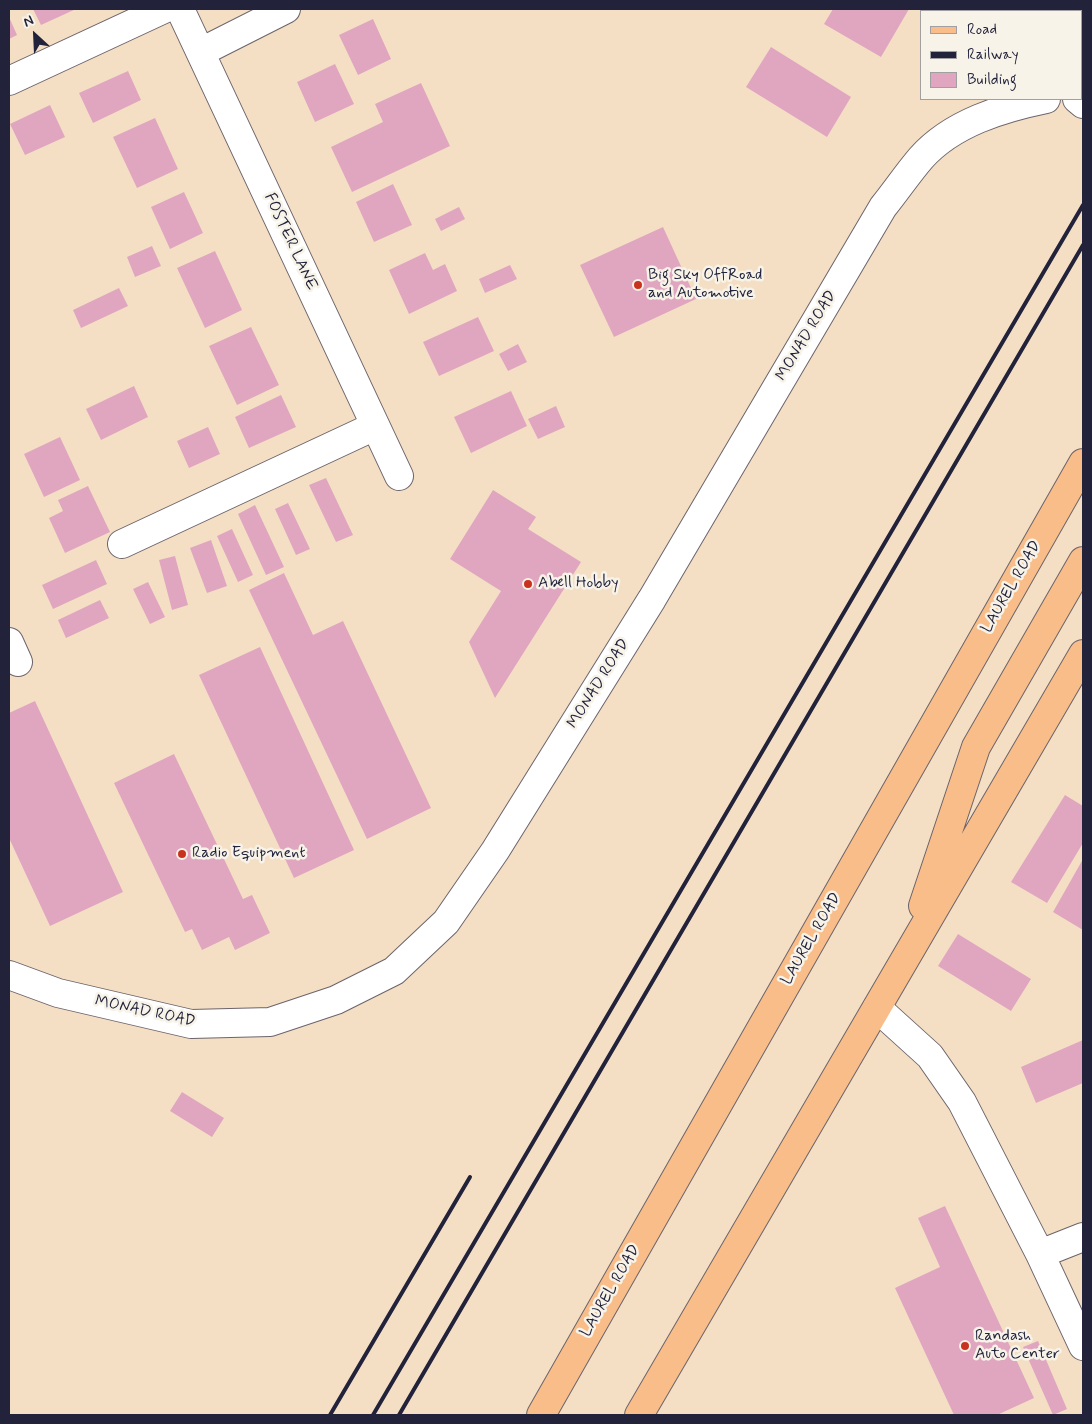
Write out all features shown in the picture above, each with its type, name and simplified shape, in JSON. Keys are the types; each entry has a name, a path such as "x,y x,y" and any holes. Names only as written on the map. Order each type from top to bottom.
{"main road":[{"name":"LAUREL ROAD","path":"540,1415 1083,463"},
{"path":"904,962 976,747 1083,561"},
{"path":"639,1415 904,962 1082,663"}],"street":[{"path":"9,81 164,9"},
{"name":"FOSTER LANE","path":"180,9 399,476"},
{"path":"201,52 286,9"},
{"name":"MONAD ROAD","path":"9,975 58,993 190,1024 270,1022 336,1000 394,971 446,922 495,851 657,591 883,207 922,157 961,127 1012,106 1041,100"},
{"path":"122,544 375,426"},
{"path":"877,1008 930,1056 962,1102 1040,1254 1083,1346"},
{"path":"1040,1254 1083,1237"}],"building":[{"path":"33,9 76,9 41,25"},
{"path":"833,9 909,9 881,57 824,24"},
{"path":"9,17 17,35 9,39"},
{"path":"373,19 391,59 358,75 339,35"},
{"path":"771,47 851,97 827,137 746,87"},
{"path":"335,64 354,104 315,122 297,82"},
{"path":"128,71 141,100 93,123 79,93"},
{"path":"421,83 450,146 352,192 331,147 383,122 375,104"},
{"path":"50,105 65,137 25,155 10,124"},
{"path":"155,118 178,169 137,188 113,137"},
{"path":"393,184 412,225 374,242 356,202"},
{"path":"184,192 203,233 170,249 151,207"},
{"path":"459,207 465,219 441,231 435,219"},
{"path":"663,227 696,299 614,337 580,265"},
{"path":"152,246 161,266 135,277 127,257"},
{"path":"215,251 242,310 205,328 177,268"},
{"path":"425,253 433,270 445,264 457,291 409,314 389,270"},
{"path":"510,265 517,279 485,293 479,279"},
{"path":"119,288 128,306 81,328 73,310"},
{"path":"478,317 494,351 439,376 423,342"},
{"path":"251,327 279,385 237,405 209,346"},
{"path":"518,344 527,362 508,371 499,354"},
{"path":"134,386 148,417 101,440 86,409"},
{"path":"511,391 527,426 471,453 454,417"},
{"path":"281,395 296,427 249,448 235,417"},
{"path":"556,406 565,427 538,439 528,419"},
{"path":"208,427 220,454 189,468 177,441"},
{"path":"60,437 80,480 44,497 24,454"},
{"path":"326,478 353,535 336,542 309,485"},
{"path":"88,486 110,532 65,553 49,518 63,511 58,500"},
{"path":"493,490 536,517 528,529 581,562 495,698 469,642 501,591 450,559"},
{"path":"288,503 310,549 296,555 275,509"},
{"path":"255,505 284,567 266,575 238,514"},
{"path":"232,529 253,575 238,582 217,536"},
{"path":"211,540 227,586 207,593 190,548"},
{"path":"175,556 188,605 172,610 159,560"},
{"path":"96,560 107,584 53,609 42,585"},
{"path":"284,573 313,635 343,621 431,808 367,839 249,590"},
{"path":"148,582 165,617 150,624 133,589"},
{"path":"100,600 109,618 66,638 58,620"},
{"path":"260,647 354,850 294,878 199,675"},
{"path":"35,701 123,892 50,926 9,838 9,713"},
{"path":"174,754 243,899 252,895 270,933 235,950 229,937 202,950 192,929 185,932 114,783"},
{"path":"1065,795 1083,806 1083,843 1047,903 1011,882"},
{"path":"1083,859 1083,930 1053,912"},
{"path":"958,934 1031,979 1011,1011 938,966"},
{"path":"1083,1040 1083,1083 1036,1103 1021,1067"},
{"path":"182,1092 224,1118 212,1137 170,1111"},
{"path":"945,1206 1034,1398 997,1415 954,1415 895,1288 940,1267 918,1218"},
{"path":"1038,1341 1067,1409 1053,1415 1023,1347"}],"railway":[{"path":"373,1415 1083,205"},
{"path":"399,1415 1083,245"},
{"path":"330,1415 470,1177"}],"place":[{"name":"Big Sky OffRoad and Automotive","path":"638,285"},
{"name":"Abell Hobby","path":"528,584"},
{"name":"Radio Equipment","path":"182,854"},
{"name":"Randash Auto Center","path":"965,1346"}]}
